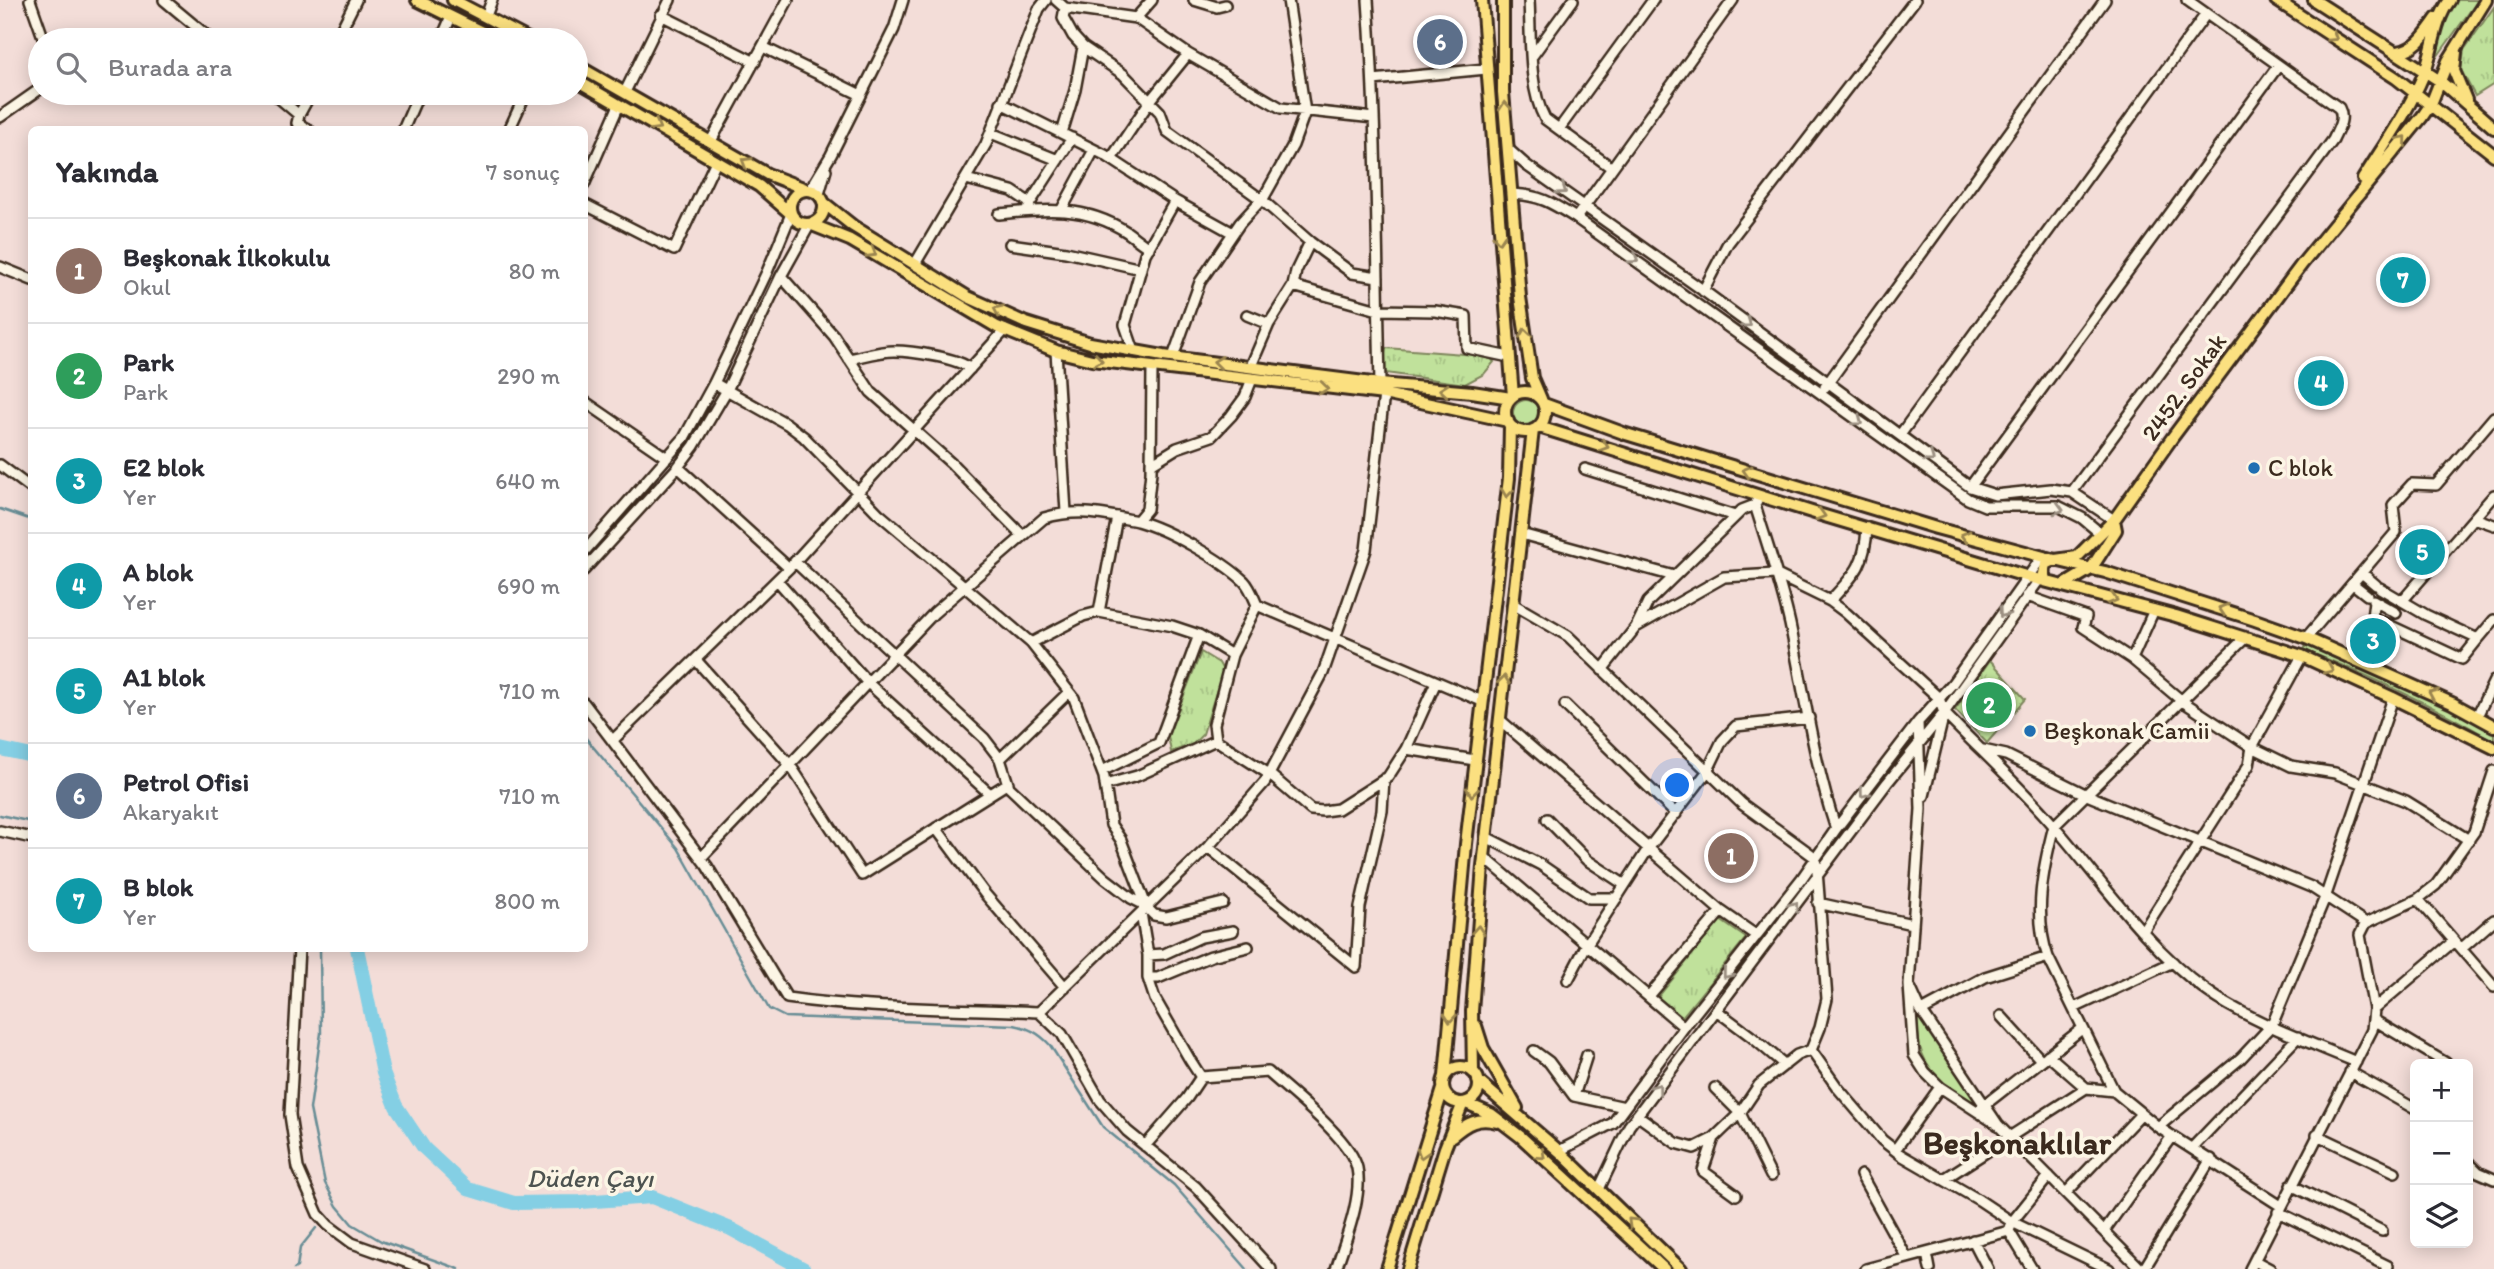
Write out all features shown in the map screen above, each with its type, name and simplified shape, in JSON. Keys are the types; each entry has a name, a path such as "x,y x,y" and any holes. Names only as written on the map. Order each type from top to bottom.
{"main road":[{"path":"417,0 474,28"},
{"path":"453,0 508,28"},
{"path":"1387,1269 1443,1089 1475,760 1509,478 1509,423 1506,407 1512,397 1482,0"},
{"path":"1408,1269 1450,1137 1464,1103 1478,1092 1472,1012 1484,857 1521,534 1536,428 1545,416 1532,378 1520,297 1503,92 1503,0"},
{"path":"2276,0 2416,92 2494,155"},
{"path":"2314,0 2440,81 2494,128"},
{"path":"2398,52 2408,50 2416,44 2450,0"},
{"name":"2452. Sokak","path":"2064,585 2091,569 2116,530 2114,520 2172,438 2344,211 2431,104 2459,42 2486,0"},
{"name":"2452. Sokak","path":"2344,211 2416,92 2425,71 2442,10"},
{"path":"2459,42 2454,71 2471,108"},
{"path":"588,72 767,174 815,194 853,226 968,297 1026,323 1090,343 1173,357 1251,366 1382,389 1509,423 1521,432 1536,428 1584,439 1757,500 1867,528 2154,610 2302,656 2494,748"},
{"path":"588,87 759,186 799,222 850,240 1005,330 1056,351 1092,360 1252,379 1382,389 1472,392 1512,397 1531,393 1542,402 1626,434 1936,528 2054,561 2105,572 2306,638 2494,726"},
{"path":"791,214 790,203 793,197 802,190 815,194"},
{"path":"810,224 823,214 815,194"},
{"path":"2038,579 2046,565 2077,557 2085,551 2114,520"},
{"path":"2099,558 2105,572"},
{"path":"1472,1012 1483,1048 1524,1119"},
{"path":"1445,1076 1458,1067 1463,1067 1476,1076 1559,1151 1681,1269"},
{"path":"1443,1089 1449,1099 1491,1114 1506,1125 1664,1269"},
{"path":"1450,1137 1474,1121 1484,1119 1506,1125"}],"street":[{"path":"30,0 40,28"},
{"path":"164,0 198,28"},
{"path":"342,28 356,0"},
{"path":"485,16 492,0"},
{"path":"625,92 668,2 656,0"},
{"path":"711,141 788,0"},
{"path":"815,194 831,155 894,29 903,0"},
{"path":"915,264 991,132 1039,9 1046,0"},
{"path":"1056,0 1065,8 1136,18 1188,54 1281,108 1305,113 1374,118"},
{"path":"1136,18 1152,0"},
{"path":"1194,0 1217,7 1225,5"},
{"path":"1173,357 1200,282 1233,233 1262,200 1293,145 1305,113 1288,0"},
{"path":"1039,1012 1208,846 1265,782 1323,673 1366,550 1382,389 1374,80 1367,0"},
{"path":"1528,0 1534,88 1542,114 1612,167"},
{"path":"1532,55 1573,0"},
{"path":"1559,129 1653,0"},
{"path":"1576,218 1733,0"},
{"path":"1703,291 1728,243 1914,0"},
{"path":"1821,394 2105,0"},
{"path":"2072,492 2333,140 2342,121 2339,108 2187,0"},
{"path":"1065,8 1063,18 1073,36 1083,47 1123,74 1160,112 1167,131 1262,200 1348,271 1362,276 1378,277"},
{"path":"1900,435 2206,13"},
{"path":"661,15 755,62"},
{"path":"447,28 452,17"},
{"path":"763,47 860,95"},
{"path":"1062,134 1083,47"},
{"path":"1111,159 1150,102 1188,54"},
{"path":"1970,487 2278,66"},
{"path":"1374,80 1486,69"},
{"path":"0,117 28,97"},
{"path":"1001,103 1111,159 1175,201 1233,233"},
{"path":"287,105 299,116"},
{"path":"302,126 297,123 305,105"},
{"path":"405,126 414,105"},
{"path":"511,126 520,105"},
{"path":"588,177 619,105"},
{"path":"991,132 1058,160"},
{"path":"1029,207 1072,138"},
{"path":"1508,149 1526,165 1970,487 1995,495 2051,489 2072,492 2114,520"},
{"path":"1062,209 1094,150"},
{"path":"588,206 674,250 716,162"},
{"path":"966,179 1012,191 1029,207"},
{"path":"1512,194 1530,194 1547,199 1576,218 1968,499 1985,506 2058,506 2082,518 2100,533"},
{"path":"1134,351 1125,325 1149,248 1175,201"},
{"path":"999,214 1029,207 1062,209 1094,217 1128,232 1149,248"},
{"path":"588,547 684,438 767,272 791,214"},
{"path":"588,566 694,446 727,390 781,276 810,224"},
{"path":"1251,366 1269,324 1293,286 1296,271 1310,242"},
{"path":"1010,244 1066,252 1141,269"},
{"path":"0,267 28,278"},
{"path":"781,276 834,336 871,392 952,464 1023,536"},
{"path":"1293,286 1378,310 1435,311 1466,316 1466,348 1508,357"},
{"path":"1247,315 1269,324"},
{"path":"613,740 792,565 1005,330"},
{"path":"849,359 893,351 914,352 963,363 970,369"},
{"path":"1056,351 1066,512"},
{"path":"1137,520 1147,509 1151,464 1152,367"},
{"path":"1151,464 1177,448 1212,436 1245,397 1252,379"},
{"path":"713,383 787,424 803,437 859,494 1031,643 1074,698 1102,771 1111,825 1121,840 1144,909 1148,978 1168,1024 1201,1077"},
{"path":"588,404 667,458"},
{"path":"2306,638 2396,532 2393,505 2412,484 2436,485 2494,417"},
{"path":"0,465 28,486"},
{"path":"678,467 894,655 984,738 1000,760 1009,787 1105,878 1154,915 1166,917 1223,903"},
{"path":"1585,469 1735,516"},
{"path":"2403,600 2494,495"},
{"path":"1602,670 1636,627 1648,602 1735,516 1757,500 1789,620 1808,718 1836,829"},
{"path":"701,858 934,613 1044,518 1066,512 1137,520 1156,526 1246,583 1257,605 1482,701"},
{"path":"1099,611 1117,517"},
{"path":"2474,518 2494,524"},
{"path":"1830,601 1860,566 1866,551 1867,528"},
{"path":"1521,534 1674,576"},
{"path":"1599,1189 1629,1126 1816,877 1944,713 2038,579 2042,557"},
{"path":"1636,627 1724,577 1775,573 1830,601 1939,698 1944,713 2054,826 2173,962 2209,993 2272,1025 2356,1062"},
{"path":"2362,573 2378,587 2426,615 2478,639"},
{"path":"1559,1151 1613,1123 1918,722 2038,579"},
{"path":"777,580 868,683 990,794"},
{"path":"2353,584 2371,599 2396,612"},
{"path":"2027,596 2086,617 2083,627 2132,659 2182,701 2252,747 2291,766 2335,773 2406,800 2469,840"},
{"path":"2371,599 2372,617 2462,659 2494,620"},
{"path":"1513,604 1567,636 1741,804 1816,858"},
{"path":"1216,740 1214,724 1232,655 1257,605"},
{"path":"2132,659 2154,610"},
{"path":"1031,643 1083,616 1099,611 1172,626 1199,635 1232,655"},
{"path":"1102,771 1159,743 1199,635"},
{"path":"2245,638 2054,826 2046,855 2041,901 2042,939 2115,1091 2158,1127 2211,1159 2280,1209 2388,1266 2386,1269"},
{"path":"2144,931 2249,765 2252,747 2302,656"},
{"path":"696,660 790,765 862,875 1008,783"},
{"path":"2477,716 2494,681"},
{"path":"1216,740 1269,774 1311,810 1338,808 1384,779 1406,749 1436,682"},
{"path":"1000,760 1069,692"},
{"path":"2158,1127 2241,1058 2272,1025 2326,895 2393,698"},
{"path":"1565,705 1676,814"},
{"path":"588,708 701,858 787,998 838,1006 1039,1012 1062,1034 1100,1100 1127,1131 1196,1187 1269,1267 1280,1269"},
{"path":"1921,808 1944,713"},
{"path":"1568,980 1587,944 1648,849 1707,772 1722,741 1736,726 1808,718"},
{"path":"1500,720 1721,911 1756,936"},
{"path":"1918,722 1921,808 1909,985 1914,1055 1925,1072 1940,1087 1998,1125"},
{"path":"1105,785 1137,776 1216,740"},
{"path":"1406,749 1475,760"},
{"path":"1981,750 2006,755 2087,795 2311,887 2366,923"},
{"path":"2270,1269 2252,1265 2372,1030 2374,1009 2360,935 2366,923 2418,899 2436,885 2474,832 2494,771"},
{"path":"1208,846 1356,967 1360,907 1382,811 1384,779"},
{"path":"1546,818 1587,860 1625,885"},
{"path":"936,828 985,894 1065,987"},
{"path":"0,831 28,837"},
{"path":"1486,837 1541,865 1589,898 1617,898"},
{"path":"1484,857 1684,1027"},
{"path":"1637,1115 1676,1143 1695,1148 1714,1138 1740,1113 1759,1085 1797,1055 1811,1050 1821,1028 1828,981 1818,903 1816,858"},
{"path":"2418,899 2494,987"},
{"path":"1818,903 1912,924"},
{"path":"1649,996 1721,911"},
{"path":"2461,949 2494,920"},
{"path":"1147,956 1164,954 1202,937 1233,931"},
{"path":"2374,1009 2454,941"},
{"path":"1148,978 1158,978 1211,956 1248,947"},
{"path":"299,952 290,1115 298,1168 318,1214 328,1225 352,1243 425,1269"},
{"path":"1922,1011 1985,977 2049,957"},
{"path":"2074,1009 2173,962"},
{"path":"1909,985 1922,1011 1998,1125 2143,1269 2211,1159"},
{"path":"1716,1010 1785,1065"},
{"path":"2001,1016 2044,1058 2087,1088 2115,1091"},
{"path":"2374,1020 2439,1059"},
{"path":"1977,1112 2083,1028"},
{"path":"2192,1147 2298,1037"},
{"path":"1811,1050 1844,1096 1882,1140 1895,1150 1944,1179 2010,1226 2109,1269"},
{"path":"1534,1051 1549,1062 1574,1096 1625,1107"},
{"path":"1574,1096 1587,1055"},
{"path":"1201,1077 1268,1072 1349,1150 1358,1171 1354,1214 1336,1269"},
{"path":"2350,1072 2410,1106"},
{"path":"1145,1146 1187,1098 1201,1077"},
{"path":"1895,1150 1940,1087"},
{"path":"1715,1088 1740,1113 1771,1176"},
{"path":"1944,1179 2087,1088"},
{"path":"2066,1193 2141,1114"},
{"path":"2317,1135 2395,1172"},
{"path":"2104,1230 2172,1136"},
{"path":"1714,1138 1703,1171 1736,1195"},
{"path":"2473,1167 2494,1179"},
{"path":"1861,1175 1907,1258"},
{"path":"1867,1269 1898,1265 1907,1258 1973,1240 2010,1226 2049,1176"},
{"path":"2291,1185 2382,1231"},
{"path":"2010,1226 2032,1269"},
{"path":"1973,1240 1988,1269"},
{"path":"1927,1253 1930,1269"}],"green space":[{"path":"2457,0 2478,0 2437,57 2432,56 2449,12"},
{"path":"2494,7 2494,84 2475,96 2461,70 2464,50"},
{"path":"1386,348 1489,356 1494,362 1484,374 1465,384 1386,373 1382,368"},
{"path":"1526,400 1535,404 1539,413 1535,422 1526,426 1517,422 1513,413 1517,404"},
{"path":"2307,643 2468,716 2494,732 2494,741 2401,692 2304,650"},
{"path":"1201,652 1219,663 1223,670 1203,734 1193,744 1171,752 1168,736"},
{"path":"1990,660 2025,699 1987,743 1955,710"},
{"path":"1720,920 1746,938 1682,1017 1658,997"},
{"path":"1917,1014 1979,1106 1962,1097 1931,1069 1919,1044"}],"waterway":[{"path":"0,509 28,519"},
{"path":"588,741 678,848 769,1009 785,1017 1014,1025 1034,1032 1050,1045 1103,1127 1174,1185 1247,1269"},
{"name":"Düden Çayı","path":"0,749 28,755"},
{"path":"0,815 28,821"},
{"path":"320,952 321,1033 310,1109 325,1183 337,1206 352,1224 381,1241 459,1269"},
{"name":"Düden Çayı","path":"358,952 383,1073 396,1106 424,1148 468,1189 514,1203 652,1197 731,1229 804,1269"},
{"path":"294,1269 297,1267 300,1248 316,1228"}],"place":[{"name":"Petrol Ofisi","path":"1440,42"},
{"name":"B blok","path":"2403,280"},
{"name":"A blok","path":"2321,383"},
{"name":"C blok","path":"2254,468"},
{"name":"A1 blok","path":"2422,552"},
{"name":"E2 blok","path":"2373,641"},
{"name":"Park","path":"1989,705"},
{"name":"Beşkonak Camii","path":"2030,731"},
{"name":"Beşkonak İlkokulu","path":"1731,856"}],"district":[{"name":"Beşkonaklılar","path":"2017,1143"}]}
